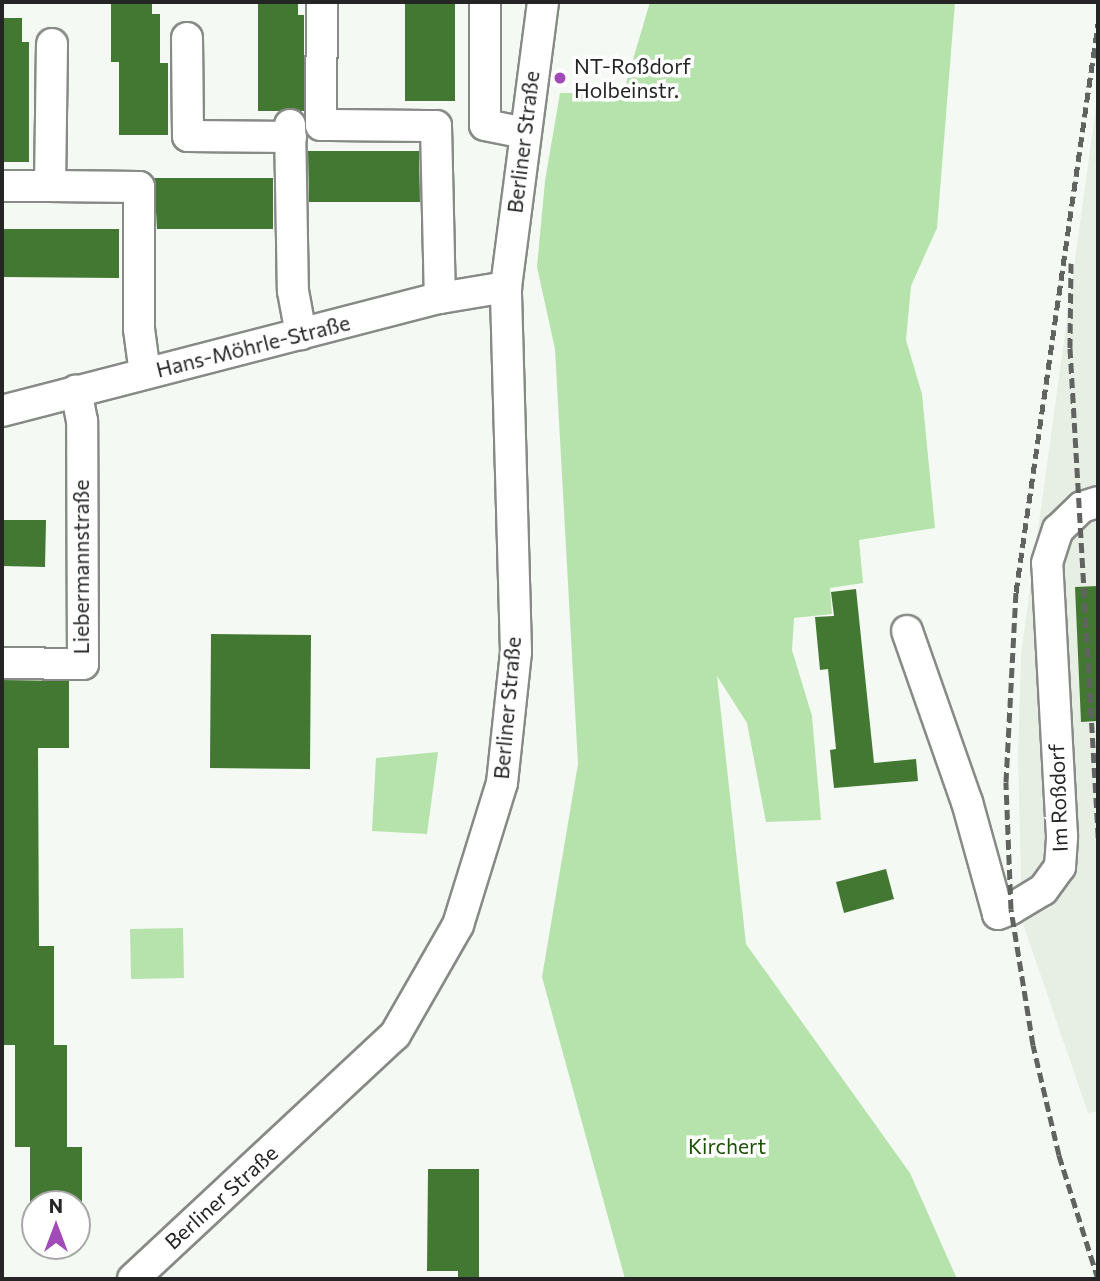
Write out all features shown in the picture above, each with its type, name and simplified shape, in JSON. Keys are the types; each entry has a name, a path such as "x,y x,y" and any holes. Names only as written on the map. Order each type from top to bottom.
{"street":[{"path":"322,2 321,125 436,126 440,298"},
{"path":"485,2 485,125 524,133"},
{"name":"Berliner Straße","path":"133,1279 395,1035 458,925 502,783 516,652 506,287 543,2"},
{"path":"187,38 188,136 291,131 293,291 301,334"},
{"path":"50,186 52,44"},
{"path":"2,186 139,187 139,329 145,374"},
{"name":"Hans-Möhrle-Straße","path":"2,411 440,298 506,287"},
{"name":"Liebermannstraße","path":"2,663 83,664 82,421 76,391"},
{"name":"Im Roßdorf","path":"907,631 967,802 998,914 1042,890 1060,867 1062,836 1047,563 1058,530 1082,507 1098,502"}],"shaded area":[{"path":"1098,92 1098,1111 1088,1113 1022,921 1018,757 1021,654"}],"green space":[{"name":"Kirchert","path":"650,2 955,2 937,228 911,286 906,340 922,394 935,528 859,540 863,583 830,588 832,614 794,618 792,650 812,716 821,820 766,822 747,723 717,676 746,944 910,1173 957,1279 625,1279 542,977 578,764 555,349 537,267 545,181 560,93 593,93 621,100"},
{"path":"438,752 427,834 372,831 376,758"},
{"path":"183,928 184,978 131,979 130,929"}],"building":[{"path":"111,2 152,2 152,14 160,14 160,63 168,63 168,135 119,135 119,62 111,62"},
{"path":"258,2 298,2 298,15 304,15 304,111 258,111"},
{"path":"405,2 455,2 455,101 405,101"},
{"path":"2,18 22,18 22,42 29,42 29,162 2,162"},
{"path":"308,151 419,151 420,202 309,202"},
{"path":"154,178 273,178 273,229 157,229"},
{"path":"2,229 119,229 119,278 2,277"},
{"path":"2,520 46,520 45,567 2,566"},
{"path":"1098,586 1098,721 1081,722 1075,587"},
{"path":"856,589 874,763 916,759 918,781 834,788 830,750 836,749 828,669 820,670 815,617 834,616 831,592"},
{"path":"211,634 311,635 310,769 210,768"},
{"path":"2,680 69,681 69,748 38,748 39,946 54,946 54,1045 67,1045 67,1147 82,1147 82,1190 30,1190 30,1147 15,1147 15,1045 2,1045"},
{"path":"886,869 894,899 844,913 836,882"},
{"path":"428,1169 479,1169 479,1279 458,1279 458,1271 427,1271"}],"railway":[{"path":"1098,24 1016,592 1006,782 1011,909 1033,1045 1059,1155 1098,1279"},
{"path":"1071,263 1070,348 1098,841"}],"place":[{"name":"NT-Roßdorf Holbeinstr.","path":"560,78"}]}
